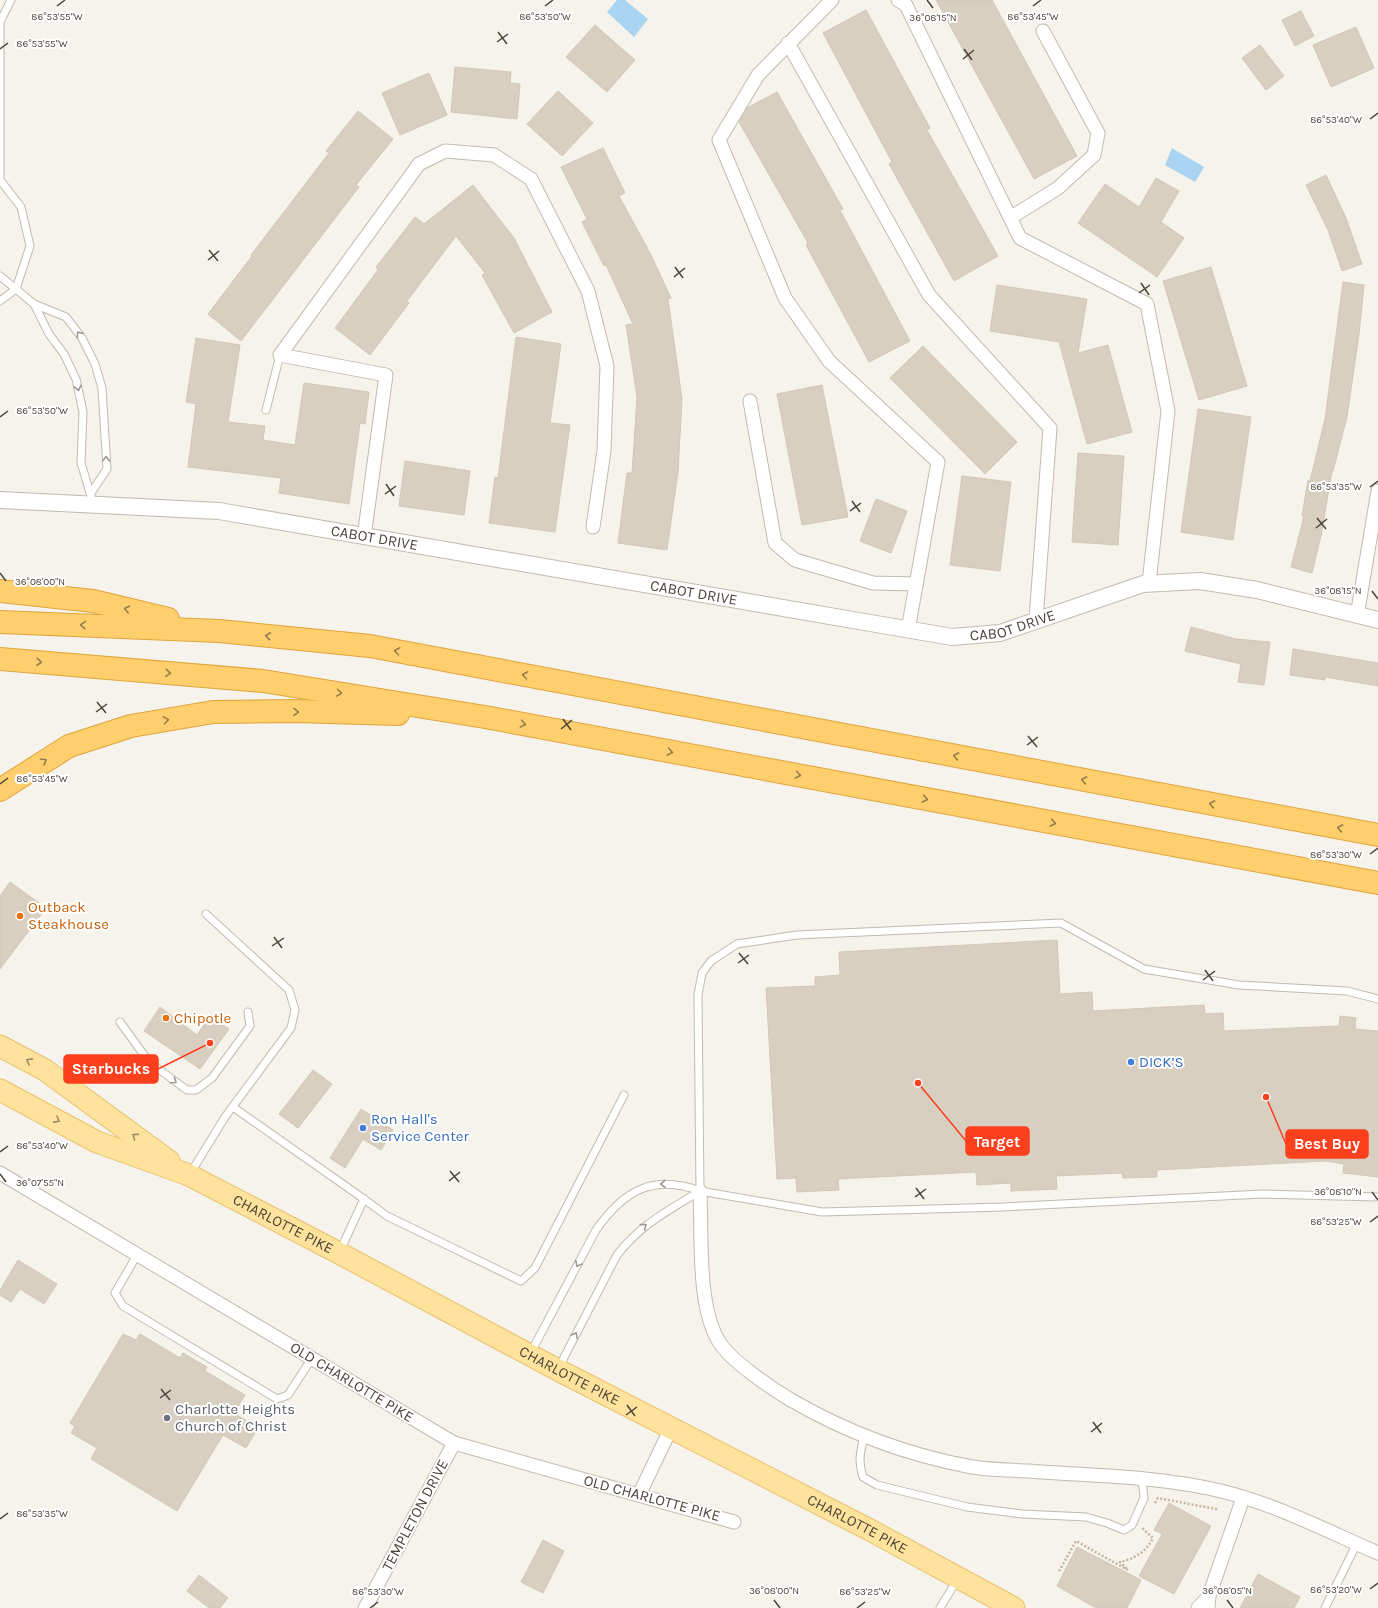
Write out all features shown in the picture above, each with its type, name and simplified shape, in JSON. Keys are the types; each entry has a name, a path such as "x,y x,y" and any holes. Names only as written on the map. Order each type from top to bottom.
{"highway":[{"path":"0,591 94,601 220,630"},
{"path":"0,622 220,630 370,646 1378,835"},
{"path":"0,659 263,681 485,717 1378,883"},
{"path":"0,790 69,746 131,726 213,712 294,711 485,717"}],"main road":[{"name":"CHARLOTTE PIKE","path":"0,1046 45,1070 189,1175"},
{"name":"CHARLOTTE PIKE","path":"0,1090 97,1142 189,1175 558,1370 852,1521 1014,1608"}],"street":[{"path":"832,0 758,75 720,140 785,298 829,361 938,462 908,630"},
{"path":"898,0 906,5 1020,238 1147,304 1168,411 1149,584"},
{"path":"1010,218 1058,188 1094,155 1098,133 1043,31"},
{"path":"788,44 929,296 1050,428 1036,620"},
{"path":"364,537 386,375 280,355 419,164 445,151 494,155 531,179 588,291 607,366 604,450 593,527"},
{"path":"750,401 775,543 795,560 873,583 916,584"},
{"path":"1356,616 1378,491"},
{"name":"CABOT DRIVE","path":"0,500 91,498 219,511 952,638 1000,634 1036,620 1143,584 1200,580 1257,590 1356,616 1378,620"},
{"name":"OLD CHARLOTTE PIKE","path":"0,1173 454,1443 734,1522"},
{"path":"700,1191 706,1307 718,1341 728,1354 778,1392 823,1418 864,1437 904,1451 974,1467 1142,1478 1221,1491 1303,1520 1378,1553"},
{"path":"639,1495 671,1428"},
{"name":"TEMPLETON DRIVE","path":"365,1608 454,1443"},
{"path":"1198,1608 1209,1602 1243,1498"}],"lane":[{"path":"0,301 16,289 30,246 21,207 0,180 0,22 11,0"},
{"path":"0,276 34,304 66,317 82,338 95,364 102,388 107,469 91,498"},
{"path":"34,304 49,334 64,354 76,379 83,412 81,464 91,498"},
{"path":"266,410 280,355"},
{"path":"189,1175 233,1106 291,1028 295,1010 289,990 206,914"},
{"path":"700,1191 698,995 702,973 711,961 737,944 797,935 1061,923 1144,969 1239,985 1347,990 1378,1000"},
{"path":"120,1022 149,1062 187,1090 196,1090 212,1078 250,1026 248,1012"},
{"path":"233,1106 387,1216 520,1282 535,1268 624,1095"},
{"path":"530,1354 596,1230 607,1214 633,1192 659,1184 682,1184 700,1191 822,1212 1003,1208 1264,1194 1378,1197"},
{"path":"558,1370 617,1255 626,1244 650,1222 700,1191"},
{"path":"339,1253 364,1199"},
{"path":"137,1255 115,1293 123,1306 277,1399 288,1395 312,1358"},
{"path":"864,1437 859,1455 859,1466 863,1477 877,1485 967,1507 1022,1514 1086,1517 1124,1530 1132,1525 1144,1498 1142,1478"},
{"path":"1325,1608 1357,1543"},
{"path":"940,1608 958,1578"}],"water":[{"path":"617,0 625,0 648,19 634,37 607,12"},
{"path":"1172,148 1204,167 1195,182 1165,165"}],"building":[{"path":"936,0 992,0 1077,156 1034,179"},
{"path":"866,10 930,128 927,130 998,256 954,281 889,164 892,162 823,33"},
{"path":"1301,11 1314,36 1295,46 1282,20"},
{"path":"595,25 635,60 607,92 566,57"},
{"path":"1356,27 1374,68 1331,87 1313,45"},
{"path":"1260,45 1284,76 1266,90 1242,58"},
{"path":"455,67 511,72 510,83 520,84 517,119 451,112"},
{"path":"429,73 447,115 400,135 382,93"},
{"path":"558,91 593,123 562,156 527,124"},
{"path":"777,92 843,209 840,210 910,341 869,362 806,245 808,243 739,122 747,108"},
{"path":"358,111 393,139 356,185 359,187 241,341 208,314 329,153 326,151"},
{"path":"603,148 625,193 619,196 650,253 671,298 668,299 682,399 678,472 667,550 618,543 627,473 632,473 637,397 626,325 633,324 606,265 604,266 582,222 587,219 561,167"},
{"path":"1326,175 1346,218 1362,264 1342,271 1328,230 1306,185"},
{"path":"1156,178 1179,191 1161,222 1184,238 1157,277 1078,223 1105,184 1139,207"},
{"path":"473,185 514,238 552,312 514,333 482,275 485,273 456,236 407,301 409,303 370,355 335,328 378,270 376,267 415,217 424,224"},
{"path":"1211,267 1247,386 1199,400 1163,281"},
{"path":"1343,282 1364,285 1359,334 1347,417 1332,471 1321,536 1312,573 1291,567 1304,516 1302,516 1308,480 1310,481 1325,419"},
{"path":"997,285 1087,299 1078,353 1108,345 1132,432 1087,444 1059,342 990,331"},
{"path":"516,337 561,344 550,423 570,425 555,532 489,523 495,477 498,478"},
{"path":"196,338 240,345 228,422 265,426 263,440 295,445 304,383 369,392 365,424 360,423 349,504 279,493 281,478 188,467 196,404 186,402"},
{"path":"923,346 1017,442 985,474 890,378"},
{"path":"822,385 848,517 802,525 777,394"},
{"path":"1198,409 1251,417 1233,540 1181,532"},
{"path":"1078,453 1124,456 1118,545 1072,542"},
{"path":"405,461 470,471 464,515 399,506"},
{"path":"962,476 1011,482 1000,571 950,565"},
{"path":"876,499 907,511 891,553 860,541"},
{"path":"1191,627 1236,639 1270,642 1264,685 1238,682 1241,664 1185,651"},
{"path":"1293,649 1378,663 1378,686 1325,677 1325,680 1290,675"},
{"name":"Outback Steakhouse","path":"10,882 46,908 0,969 0,896"},
{"path":"1057,940 1060,994 1092,992 1093,1011 1204,1005 1205,1014 1223,1013 1224,1031 1339,1026 1340,1016 1356,1018 1355,1029 1378,1031 1378,1177 1343,1173 1344,1164 1325,1161 1157,1170 1157,1177 1123,1178 1122,1173 1056,1176 1057,1189 1011,1191 1011,1183 977,1185 976,1172 838,1179 839,1190 797,1192 796,1178 777,1179 766,988 815,986 815,977 840,975 839,952"},
{"path":"160,1007 197,1035 210,1016 229,1029 200,1069 144,1031"},
{"path":"313,1070 332,1084 298,1128 279,1114"},
{"path":"361,1109 393,1130 381,1150 363,1139 345,1168 330,1158"},
{"path":"18,1260 57,1284 44,1304 20,1289 11,1302 0,1295 0,1290"},
{"path":"123,1334 136,1340 140,1334 180,1358 183,1353 207,1367 205,1371 245,1395 234,1413 258,1428 246,1448 223,1435 177,1511 91,1459 97,1448 71,1433 75,1426 70,1423"},
{"path":"1169,1503 1211,1526 1174,1594 1139,1576 1162,1534 1154,1530"},
{"path":"543,1540 564,1551 543,1593 521,1582"},
{"path":"1077,1547 1141,1580 1127,1608 1096,1608 1057,1586"},
{"path":"1258,1574 1300,1597 1294,1608 1240,1608"},
{"path":"199,1575 228,1598 220,1608 209,1608 187,1591"}],"place":[{"name":"Outback Steakhouse","path":"20,916"},
{"name":"Chipotle","path":"166,1018"},
{"name":"Starbucks","path":"210,1043"},
{"name":"DICK’S","path":"1131,1062"},
{"name":"Target","path":"918,1083"},
{"name":"Best Buy","path":"1266,1097"},
{"name":"Ron Hall's Service Center","path":"363,1128"},
{"name":"Charlotte Heights Church of Christ","path":"167,1418"}]}
